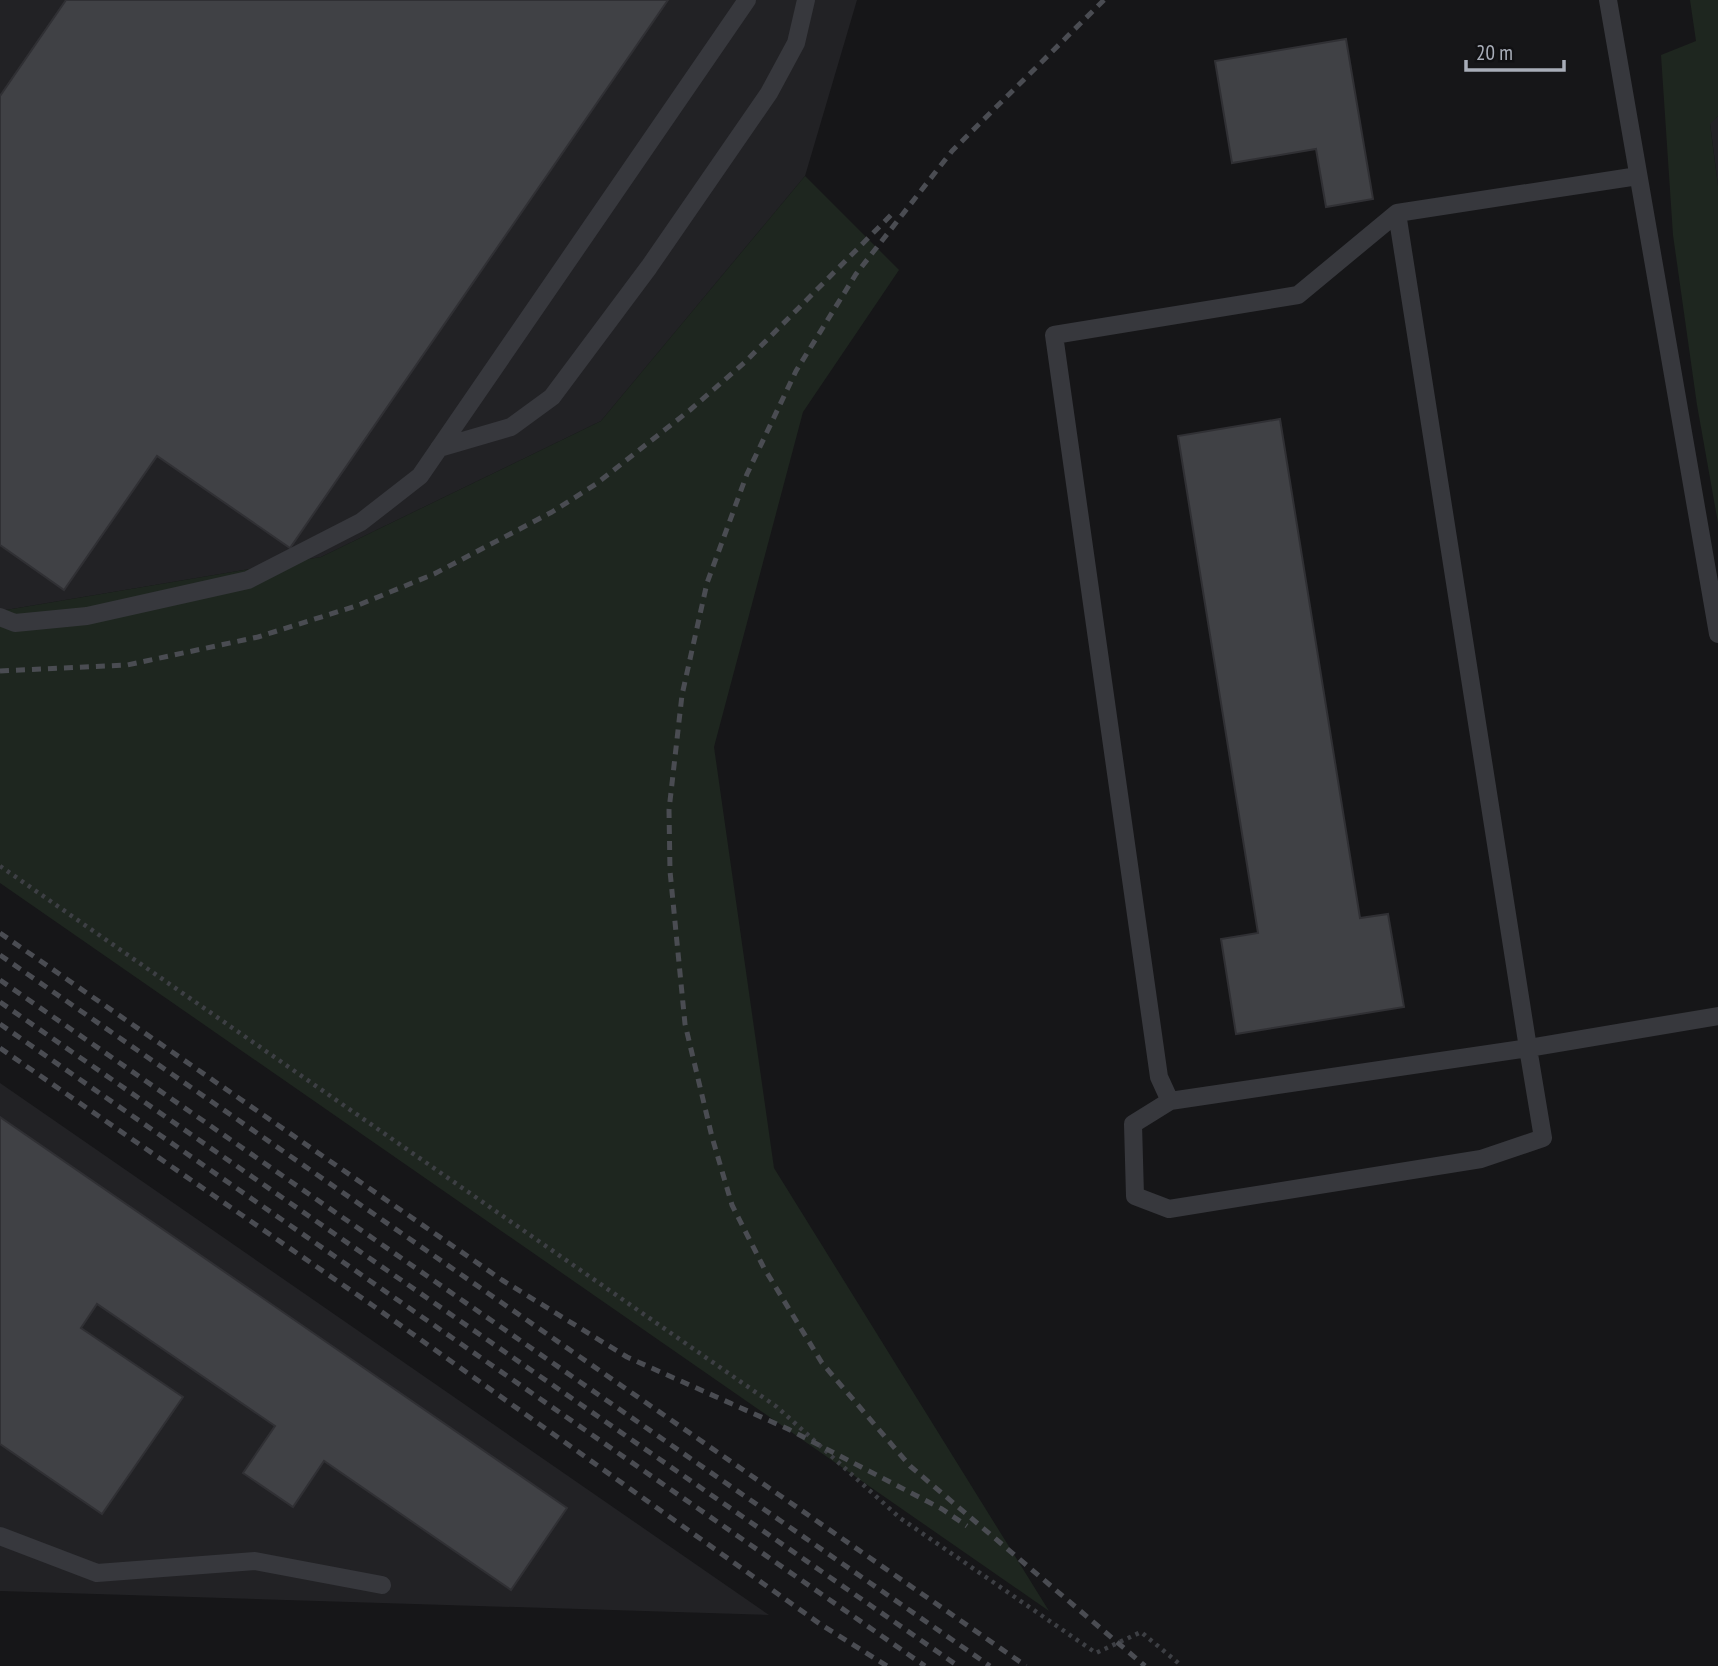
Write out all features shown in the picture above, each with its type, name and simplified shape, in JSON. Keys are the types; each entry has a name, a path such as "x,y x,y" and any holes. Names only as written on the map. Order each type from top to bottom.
{"lane":[{"path":"0,617 15,623 86,617 248,580 361,522 420,476 747,0"},
{"path":"439,448 511,427 552,397 649,267 769,93 796,43 806,0"},
{"path":"1608,0 1718,634"},
{"path":"1170,1101 1158,1077 1054,335 1298,295 1397,213 1638,176"},
{"path":"1397,213 1528,1048 1543,1138 1481,1159 1169,1209 1135,1196 1133,1124 1170,1101 1528,1048 1718,1016"},
{"path":"0,1536 97,1573 255,1561 382,1585"}],"path":[{"path":"0,866 777,1407 900,1518 1096,1653 1141,1632 1182,1666"}],"shaded area":[{"path":"0,0 857,0 805,176 601,421 321,557 0,611"},
{"path":"1690,0 1718,0 1718,116 1710,124 1718,186 1718,523 1697,405 1673,235 1661,55 1696,41"},
{"path":"1718,116 1718,186 1710,123"},
{"path":"805,176 899,270 803,412 714,747 774,1168 1049,1611 0,883 0,611 321,557 601,421"},
{"path":"0,1083 769,1615 0,1591"}],"building":[{"path":"66,0 668,0 290,548 157,456 64,590 0,545 0,96"},
{"path":"1346,39 1373,199 1326,207 1316,149 1232,163 1215,61"},
{"path":"1280,419 1360,918 1388,914 1404,1007 1236,1034 1221,939 1258,933 1178,436"},
{"path":"0,1117 567,1508 511,1590 324,1461 293,1507 243,1473 275,1426 97,1304 81,1328 183,1397 102,1514 0,1444"}],"railway":[{"path":"1104,0 952,151 856,274 796,371 747,474 707,583 682,695 669,810 670,871 685,1024 712,1137 732,1205 764,1268 822,1363 910,1466 1145,1666"},
{"path":"0,671 127,665 258,637 356,606 434,574 552,512 596,484 690,410 745,362 893,213"},
{"path":"0,933 502,1280 627,1357 788,1429 942,1509 967,1526"},
{"path":"0,955 1026,1666"},
{"path":"0,980 990,1666"},
{"path":"0,1002 958,1666"},
{"path":"0,1024 925,1666"},
{"path":"0,1048 372,1305 820,1624 887,1666"}]}
